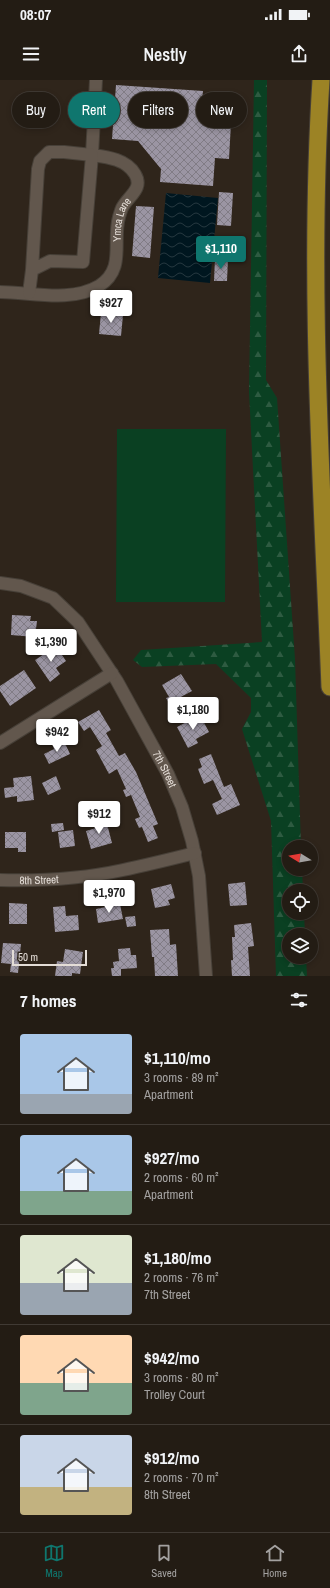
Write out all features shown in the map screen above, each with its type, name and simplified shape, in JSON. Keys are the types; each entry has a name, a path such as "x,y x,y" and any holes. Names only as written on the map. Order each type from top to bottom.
{"highway":[{"path":"309,80 308,109 316,175"},
{"path":"321,80 316,175 316,304 330,687"}],"street":[{"path":"32,270 50,261 83,262 92,155 96,80"},
{"path":"28,293 32,270 38,169 40,161 49,152 92,155"},
{"name":"Ymca Lane","path":"0,292 60,295 82,294 98,286 109,278 114,269 117,256 119,220 122,208 136,190 138,182 135,174 124,163 110,157 92,155"},
{"name":"7th Street","path":"0,583 21,586 53,598 78,622 112,673 168,774 182,807 199,876 206,976"},
{"path":"0,743 112,673"},
{"name":"8th Street","path":"0,880 38,881 81,877 122,870 194,853"}],"green space":[{"path":"254,80 267,80 266,380 277,398 295,659 301,840 282,840 282,876 302,876 303,884 282,884 282,920 304,920 305,928 282,928 282,964 306,964 307,976 276,976 271,821 242,729 251,712 251,698 216,664 142,667 133,660 141,650 262,642 249,392"},
{"path":"117,429 226,429 225,602 116,602"}],"water":[{"path":"166,193 218,198 210,283 158,278"}],"building":[{"path":"116,85 203,91 196,92 196,128 231,128 229,159 215,158 213,186 160,182 161,169 138,141 112,139 113,128 120,128 120,92 115,92"},
{"path":"219,192 233,193 231,226 217,225"},
{"path":"136,206 154,207 150,258 132,256"},
{"path":"215,258 228,259 227,281 214,281"},
{"path":"101,313 123,315 121,336 99,334"},
{"path":"12,615 31,616 30,621 37,621 35,637 11,635"},
{"path":"56,646 66,661 56,668 60,674 50,682 35,660"},
{"path":"24,670 36,688 10,706 0,691 0,686"},
{"path":"181,674 192,691 179,698 181,702 172,708 166,698 169,697 162,685"},
{"path":"99,710 111,730 106,733 119,756 125,753 136,772 158,824 153,826 158,838 148,842 142,827 139,828 135,819 140,817 131,795 126,797 123,790 126,789 117,769 109,774 96,750 102,746 90,727 84,731 78,722"},
{"path":"200,715 209,732 196,739 198,743 188,748 177,727"},
{"path":"64,741 70,754 49,764 44,754 54,749 53,746"},
{"path":"211,754 224,787 231,784 240,805 217,815 212,804 222,799 213,780 204,784 198,769 202,767 199,759"},
{"path":"31,776 34,800 17,802 17,796 5,798 4,788 14,787 13,778"},
{"path":"56,776 61,789 48,795 42,783"},
{"path":"106,820 112,843 91,849 86,831 96,828 95,823"},
{"path":"63,823 64,830 52,832 51,824"},
{"path":"73,830 75,846 60,848 58,832"},
{"path":"5,832 26,832 26,852 18,852 18,848 5,848"},
{"path":"245,882 247,905 230,906 228,884"},
{"path":"171,884 175,898 168,900 170,905 155,908 151,889"},
{"path":"9,903 27,904 27,924 9,924"},
{"path":"120,904 123,919 98,923 96,909"},
{"path":"65,906 66,916 78,915 79,930 55,932 53,907"},
{"path":"135,916 136,926 127,927 125,917"},
{"path":"251,923 254,946 248,947 250,976 232,976 231,960 233,960 232,937 235,937 234,925"},
{"path":"169,929 170,945 176,944 178,976 155,976 150,930"},
{"path":"3,943 21,944 18,973 10,972 11,964 1,963"},
{"path":"130,948 131,955 136,955 137,968 121,969 121,976 112,976 111,968 114,968 113,962 119,961 118,949"},
{"path":"65,949 83,952 80,974 72,973 72,976 55,976 57,961 63,962"}]}
